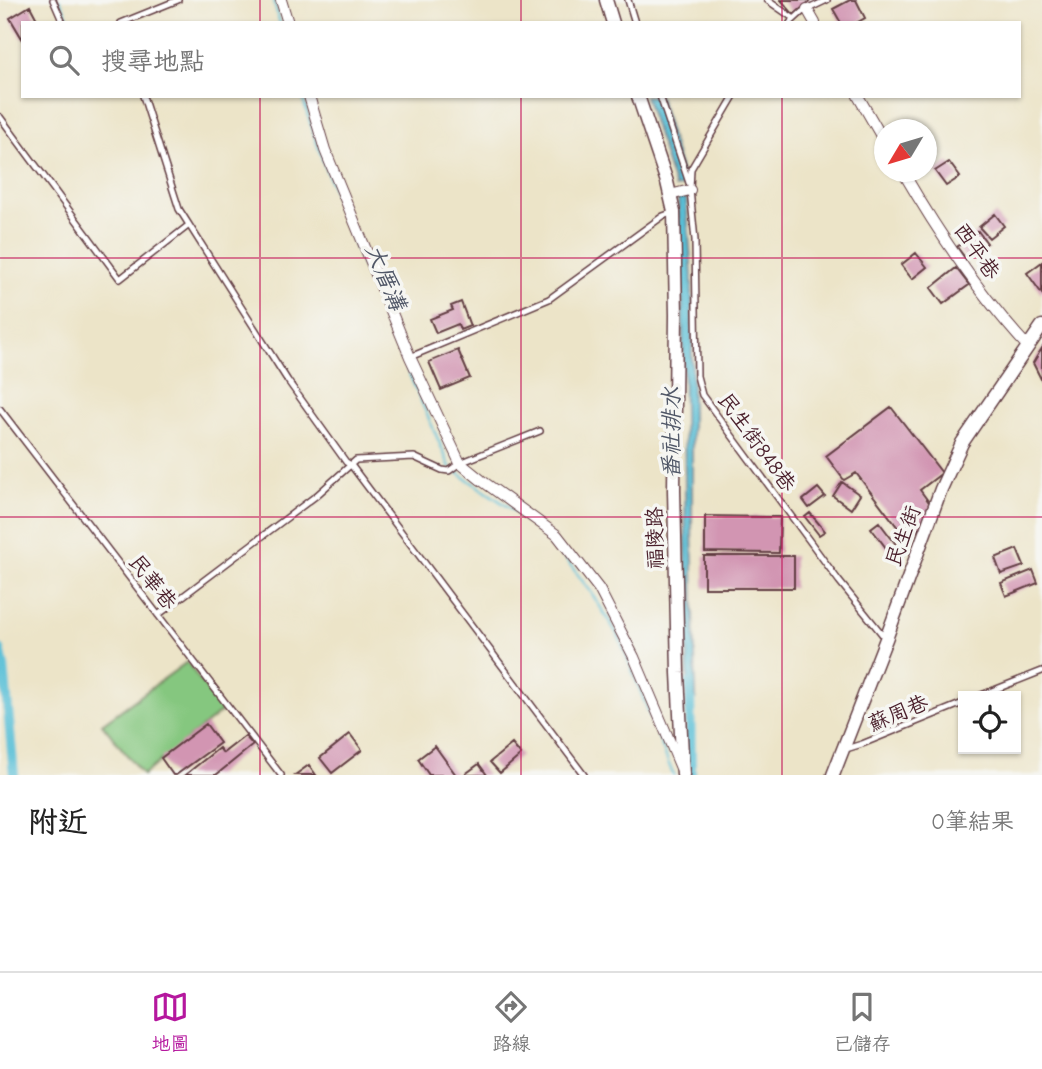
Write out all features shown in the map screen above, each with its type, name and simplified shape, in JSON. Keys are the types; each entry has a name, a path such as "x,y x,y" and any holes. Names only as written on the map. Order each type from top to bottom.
{"street":[{"path":"281,0 287,21"},
{"path":"606,0 612,21"},
{"path":"807,9 814,21"},
{"path":"310,98 325,150 411,357 460,463 557,535 599,589 634,657 683,774"},
{"name":"福陵路","path":"639,98 674,212 674,503 677,673 683,774"},
{"path":"859,98 874,124"},
{"name":"西平巷","path":"909,182 948,246 1001,318 1028,347"},
{"path":"670,195 690,188"},
{"name":"民生街","path":"833,775 941,489 962,443 1042,326"}],"lane":[{"path":"53,0 62,21"},
{"path":"125,21 158,3 178,0"},
{"path":"628,0 634,21"},
{"path":"767,0 792,21 807,9 827,0"},
{"path":"145,98 179,209 288,381 346,462 351,465 584,775"},
{"path":"661,98 690,188"},
{"path":"690,188 691,169 733,98"},
{"path":"0,117 120,279 189,225"},
{"name":"民生街848巷","path":"690,188 695,240 697,376 702,394 839,581 886,639"},
{"path":"411,357 549,299 663,216 674,212"},
{"name":"民華巷","path":"0,409 281,775"},
{"path":"158,615 317,495 356,460 414,457 449,471 460,463 540,431"},
{"path":"992,691 1042,671"},
{"name":"蘇周巷","path":"844,749 958,705"}],"green space":[{"path":"187,662 222,711 143,775 102,724"}],"water":[{"path":"646,98 660,98 685,185 675,188"},
{"path":"686,197 692,275 692,525 696,698 688,693 682,272 678,199"}],"building":[{"path":"781,0 811,0 794,15"},
{"path":"850,0 856,0 865,18 860,21 840,21 833,9"},
{"path":"30,6 38,21 21,21 21,37 10,18"},
{"path":"949,162 960,177 946,186 937,170"},
{"path":"995,214 1004,226 989,238 979,227"},
{"path":"978,231 987,243 966,259 957,247"},
{"path":"916,253 927,267 912,279 901,265"},
{"path":"1042,262 1042,294 1027,273"},
{"path":"956,268 969,285 943,304 931,288"},
{"path":"461,302 470,326 460,330 458,324 436,333 430,319 453,310 451,306"},
{"path":"1042,348 1042,381 1033,363"},
{"path":"458,350 470,378 441,390 429,362"},
{"path":"891,407 942,473 920,490 931,505 926,522 915,532 908,522 899,529 856,473 844,480 826,456"},
{"path":"842,482 860,495 851,509 833,496"},
{"path":"818,488 825,496 809,508 803,500"},
{"path":"810,513 825,531 819,535 805,517"},
{"path":"705,516 780,517 779,553 705,552"},
{"path":"879,522 904,555 896,561 871,528"},
{"path":"1017,549 1024,566 1001,574 995,558"},
{"path":"704,556 794,556 794,588 704,588"},
{"path":"1033,570 1038,583 1006,596 1001,583"},
{"path":"206,724 220,743 173,775 161,758"},
{"path":"350,734 362,750 332,773 320,758"},
{"path":"245,736 253,745 216,775 185,775 219,748 223,753"},
{"path":"512,744 521,755 500,773 490,762"},
{"path":"435,746 456,775 429,775 418,759"},
{"path":"479,764 487,775 464,775"},
{"path":"309,765 316,775 295,775"}],"waterway":[{"path":"60,0 69,21"},
{"name":"大厝溝","path":"273,0 279,21"},
{"name":"大厝溝","path":"303,98 352,237 450,467"},
{"name":"大厝溝","path":"458,473 540,528"},
{"name":"大厝溝","path":"545,532 591,592 619,637 674,775"},
{"path":"0,649 14,775"},
{"name":"番社排水","path":"690,683 691,775"}]}
